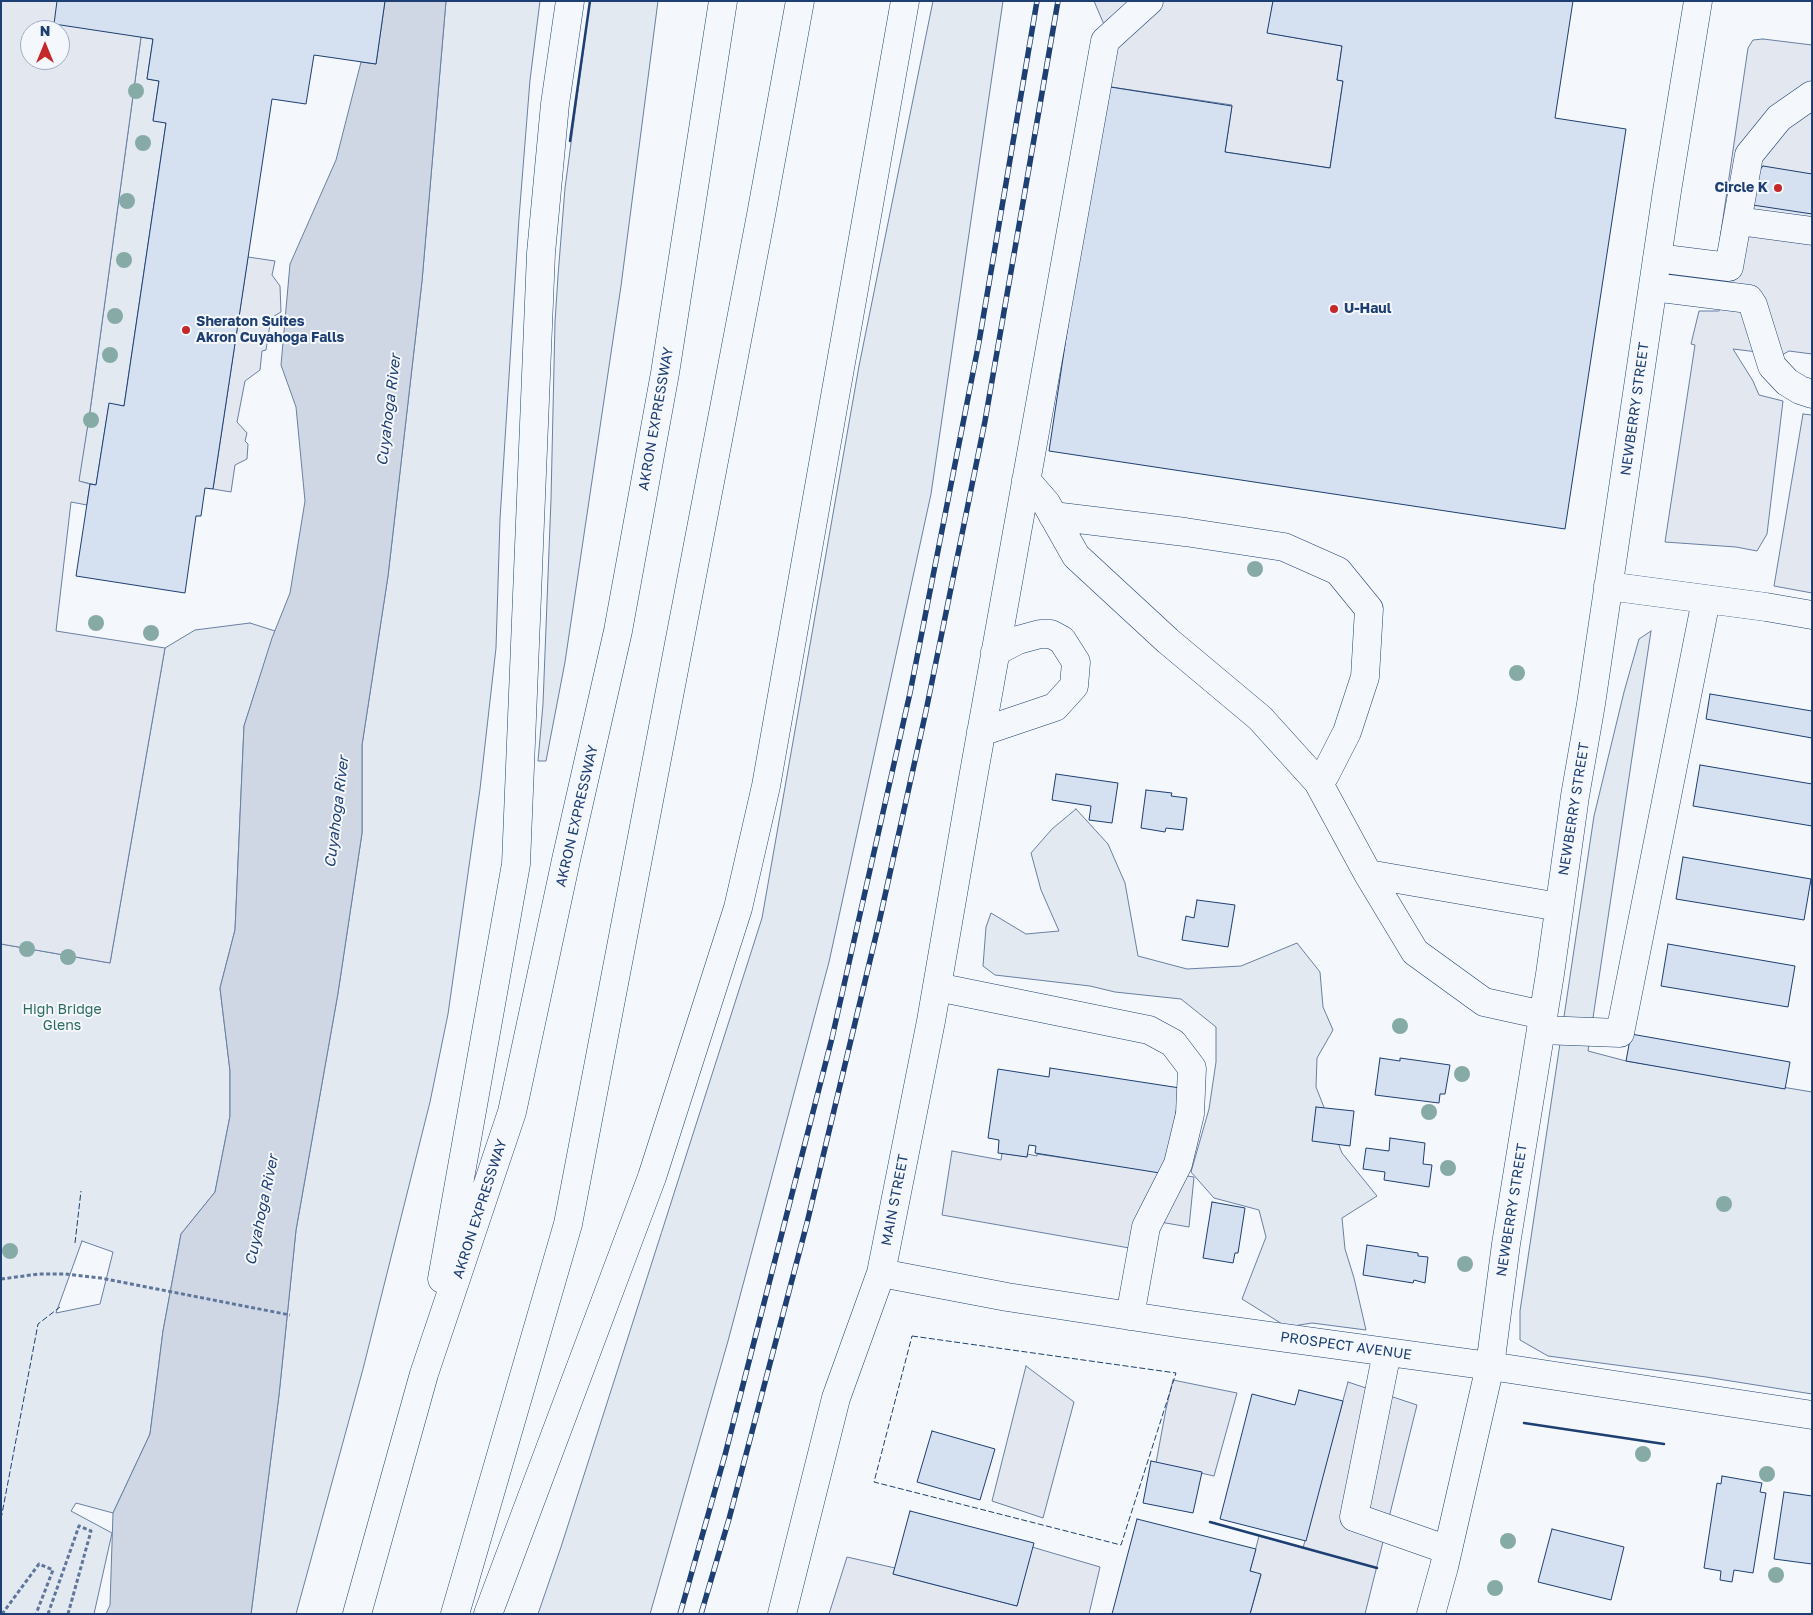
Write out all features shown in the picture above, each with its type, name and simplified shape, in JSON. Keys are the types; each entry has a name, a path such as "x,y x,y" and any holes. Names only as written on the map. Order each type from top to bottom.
{"main road":[{"path":"424,1374 516,864 541,253 555,104 570,1"},
{"name":"AKRON EXPRESSWAY","path":"357,1614 424,1374 512,1112 618,631 665,373 723,1"},
{"path":"455,1614 568,1224 761,215 800,1"},
{"path":"488,1614 652,1177 738,908 766,786 905,1"},
{"name":"MAIN STREET","path":"782,1614 836,1398 881,1272 937,987 1105,41 1149,1"},
{"name":"NEWBERRY STREET","path":"1431,1614 1448,1550 1490,1366 1506,1244 1542,1023 1657,258 1698,1"},
{"path":"1657,258 1729,266 1749,155 1779,118 1812,95"},
{"path":"1738,221 1812,231"},
{"path":"1653,287 1749,299 1753,305 1772,366 1787,382 1812,394"},
{"path":"1026,480 1046,503 1076,556 1168,641 1260,718 1318,782 1368,874 1415,952 1484,1002 1542,1023 1620,1033 1706,600"},
{"path":"1053,516 1186,532 1284,547 1338,571 1369,609 1364,677 1347,732 1325,775 1318,782"},
{"path":"1608,586 1812,615"},
{"path":"981,732 1054,707 1074,686 1076,662 1062,640 1051,634 1040,634 1018,640 995,652"},
{"path":"1368,874 1559,906"},
{"path":"937,987 1149,1030 1173,1043 1192,1068 1190,1114 1178,1164 1146,1227 1130,1316"},
{"name":"PROSPECT AVENUE","path":"881,1272 1007,1298 1490,1366 1812,1415"},
{"path":"1387,1352 1354,1517 1448,1550"}],"path":[{"path":"1,1279 39,1274 65,1274 101,1278 290,1315"},
{"path":"48,1614 79,1526 91,1531 68,1614"},
{"path":"2,1614 39,1564 53,1570 36,1614"}],"green space":[{"path":"446,1 540,1 530,80 519,218 500,519 496,648 480,789 448,1014 430,1102 363,1369 296,1614 251,1614 279,1395 296,1230 338,993 362,833 362,745 388,576 422,281"},
{"path":"590,1 658,1 621,286 565,662 546,761 538,761 543,704 558,276 565,188"},
{"path":"933,1 1003,1 931,494 829,962 728,1341 650,1614 538,1614 762,918 859,366"},
{"path":"141,37 153,39 147,79 159,81 153,120 166,123 124,406 109,404 96,485 78,481 90,411"},
{"name":"High Bridge Glens","path":"250,623 275,631 244,726 235,930 220,988 230,1071 230,1116 215,1192 181,1234 163,1331 150,1434 113,1513 76,1503 71,1511 112,1533 94,1614 1,1614 1,944 110,963 165,648 195,630","holes":["82,1241 113,1252 100,1304 56,1313"]},
{"path":"1651,631 1588,1051 1626,1061 1812,1092 1812,1394 1706,1377 1548,1356 1520,1340 1520,1311 1594,816 1639,639"},
{"path":"1076,809 1108,844 1125,883 1138,956 1187,969 1241,966 1297,943 1320,972 1323,1007 1333,1030 1317,1058 1316,1087 1342,1153 1377,1196 1342,1218 1345,1249 1366,1330 1312,1323 1287,1327 1242,1299 1266,1237 1259,1210 1214,1198 1191,1172 1209,1109 1216,1062 1216,1027 1181,999 1115,992 1090,986 995,975 983,966 986,927 991,913 1026,934 1059,931 1041,890 1031,853 1052,829"}],"shaded area":[{"path":"1,1 124,1 141,37 79,481 90,484 87,505 71,502 56,631 165,648 110,963 1,944"},
{"path":"1094,1 1273,1 1268,33 1342,46 1337,80 1343,81 1330,168 1225,152 1232,105 1104,86 1111,41"},
{"path":"1763,39 1812,45 1812,354 1789,351 1782,355 1733,349 1753,381 1759,395 1783,401 1767,534 1757,551 1736,547 1665,542 1695,345 1691,344 1699,311 1719,311 1721,308 1711,300 1748,48 1753,40"},
{"path":"248,257 275,261 272,275 280,286 281,312 271,318 266,350 262,351 260,370 245,381 237,422 247,433 245,441 248,444 247,459 235,465 231,492 213,489"},
{"path":"1803,414 1812,415 1812,593 1774,586"},
{"path":"952,1151 1001,1160 1002,1153 1027,1157 1027,1154 1037,1156 1037,1154 1194,1177 1189,1227 1160,1222 1152,1252 942,1215"},
{"path":"1026,1366 1074,1402 1043,1518 992,1501"},
{"path":"1173,1380 1237,1393 1214,1476 1156,1463"},
{"path":"1348,1382 1417,1405 1365,1614 1250,1614 1261,1575 1250,1571 1259,1536 1303,1548"},
{"path":"1032,1547 1100,1567 1089,1614 829,1614 847,1557 895,1568 893,1574 1017,1606"}],"water":[{"name":"Cuyahoga River","path":"385,1 446,1 422,281 388,576 362,745 362,833 338,993 296,1230 279,1395 251,1614 106,1614 110,1605 113,1513 150,1434 163,1331 181,1234 215,1192 230,1116 230,1071 220,988 235,930 244,726 272,638 290,593 305,501 296,407 281,365 290,264 336,160 361,62 376,64"}],"building":[{"name":"Sheraton Suites Akron Cuyahoga Falls","path":"57,1 385,1 376,64 314,55 306,104 272,99 213,489 205,488 201,516 196,516 185,593 76,576 90,484 96,485 109,403 124,406 166,123 153,121 159,81 147,79 153,39 70,26 70,20 55,20"},
{"name":"U-Haul","path":"1273,1 1573,1 1555,118 1626,129 1565,529 1049,451 1104,86 1232,106 1225,152 1330,168 1343,81 1337,80 1342,46 1267,33"},
{"name":"Circle K","path":"1763,166 1812,174 1812,214 1733,202"},
{"path":"1710,694 1812,711 1812,738 1706,719"},
{"path":"1700,765 1812,784 1812,826 1693,806"},
{"path":"1056,774 1118,783 1112,823 1089,820 1091,806 1052,800"},
{"path":"1146,790 1172,793 1171,796 1187,798 1183,830 1166,828 1165,832 1141,828"},
{"path":"1683,857 1811,879 1804,920 1676,899"},
{"path":"1197,900 1235,905 1228,947 1182,940 1186,916 1194,918"},
{"path":"1668,944 1795,966 1788,1007 1661,986"},
{"path":"1631,1034 1790,1062 1785,1089 1626,1061"},
{"path":"1380,1058 1400,1061 1400,1058 1450,1065 1445,1094 1440,1094 1439,1103 1375,1095"},
{"path":"1050,1068 1180,1088 1166,1174 1035,1153 1036,1146 1029,1145 1027,1157 998,1153 999,1140 988,1138 998,1069 1049,1077"},
{"path":"1316,1107 1354,1111 1350,1146 1312,1141"},
{"path":"1390,1138 1425,1143 1423,1164 1432,1165 1429,1187 1384,1180 1385,1172 1363,1169 1366,1148 1389,1151"},
{"path":"1212,1202 1245,1208 1238,1253 1235,1253 1233,1263 1203,1258"},
{"path":"1367,1245 1418,1253 1418,1256 1428,1257 1425,1283 1414,1280 1413,1283 1363,1275"},
{"path":"1299,1390 1343,1401 1306,1541 1220,1519 1252,1394 1295,1405"},
{"path":"932,1431 995,1449 980,1500 917,1482"},
{"path":"1151,1461 1202,1472 1193,1513 1143,1503"},
{"path":"1722,1476 1762,1483 1760,1492 1766,1493 1753,1573 1734,1570 1732,1582 1720,1580 1721,1571 1704,1568 1717,1483 1721,1484"},
{"path":"1784,1492 1812,1496 1812,1564 1774,1559"},
{"path":"910,1511 1034,1543 1017,1606 893,1574"},
{"path":"1137,1519 1256,1549 1250,1571 1261,1574 1250,1614 1112,1614"},
{"path":"1552,1529 1624,1547 1611,1600 1538,1582"}],"railway":[{"path":"680,1614 725,1455 832,1038 910,693 979,342 1037,1"},
{"path":"701,1614 729,1519 807,1223 878,927 926,711 985,421 1058,1"}],"fence":[{"path":"75,1243 81,1191"},
{"path":"1,1519 38,1324 60,1307"},
{"path":"912,1336 1176,1373 1121,1545 874,1482 912,1336"}],"wall":[{"path":"570,141 590,1"},
{"path":"1524,1423 1664,1444"},
{"path":"1210,1522 1377,1568"}],"place":[{"name":"Circle K","path":"1778,188"},
{"name":"U-Haul","path":"1334,309"},
{"name":"Sheraton Suites Akron Cuyahoga Falls","path":"186,330"}]}
